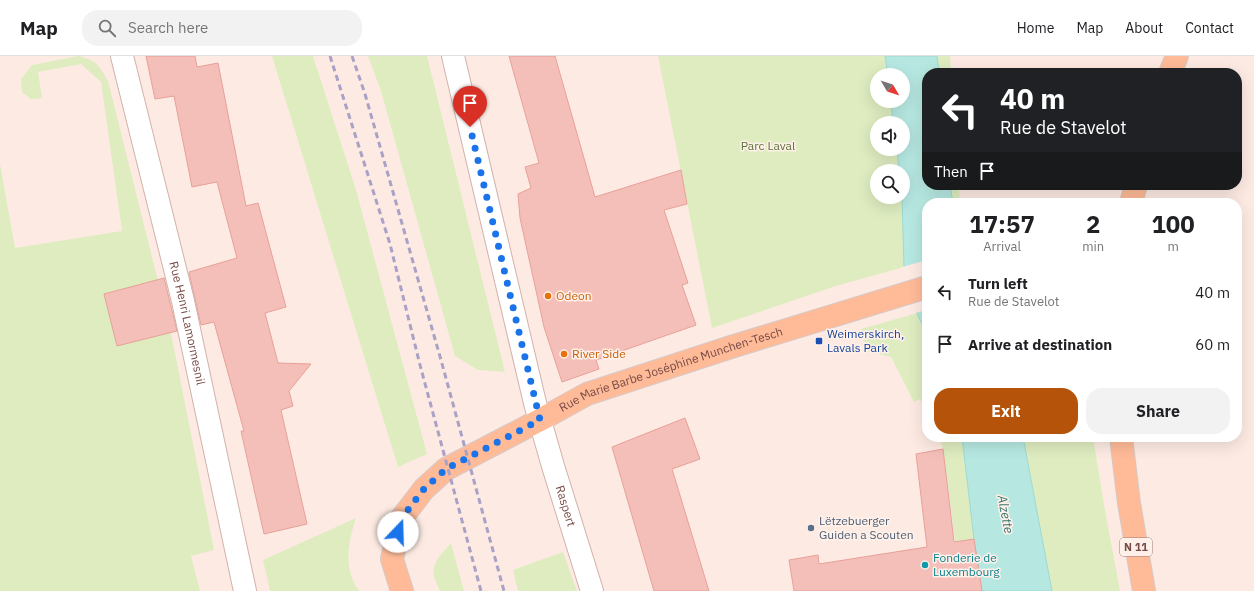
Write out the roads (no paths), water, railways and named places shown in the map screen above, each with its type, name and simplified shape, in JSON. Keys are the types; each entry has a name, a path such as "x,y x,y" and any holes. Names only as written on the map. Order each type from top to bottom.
{"main road":[{"path":"1172,68 1177,56"},
{"name":"Rue Marie Barbe Joséphine Munchen-Tesch","path":"402,591 392,559 401,519 424,489 446,469 587,394 731,347 919,290"},
{"name":"N 11","path":"1121,442 1129,503 1144,591"}],"street":[{"name":"Rue Henri Lamormesnil","path":"122,56 183,301 245,591"},
{"name":"Raspert","path":"453,56 540,420 592,591"}],"water":[{"path":"885,56 937,56 938,68 922,68 922,190 951,190 952,198 922,198 922,324 917,313 904,267 902,204 910,204 910,164 898,164 898,156 910,156 910,116 892,116 892,108 910,108 910,68 887,68"},
{"name":"Alzette","path":"963,442 1024,442 1052,591 982,591 974,539"}],"railway":[{"path":"330,56 390,244 420,365 481,591"},
{"path":"352,56 365,94 441,360 504,591"}],"place":[{"name":"Odeon","path":"548,296"},
{"name":"Weimerskirch, Lavals Park","path":"819,341"},
{"name":"River Side","path":"564,354"},
{"name":"Lëtzebuerger Guiden a Scouten","path":"811,528"},
{"name":"Fonderie de Luxembourg","path":"925,565"}],"park label":[{"name":"Parc Laval","path":"768,146"}]}
